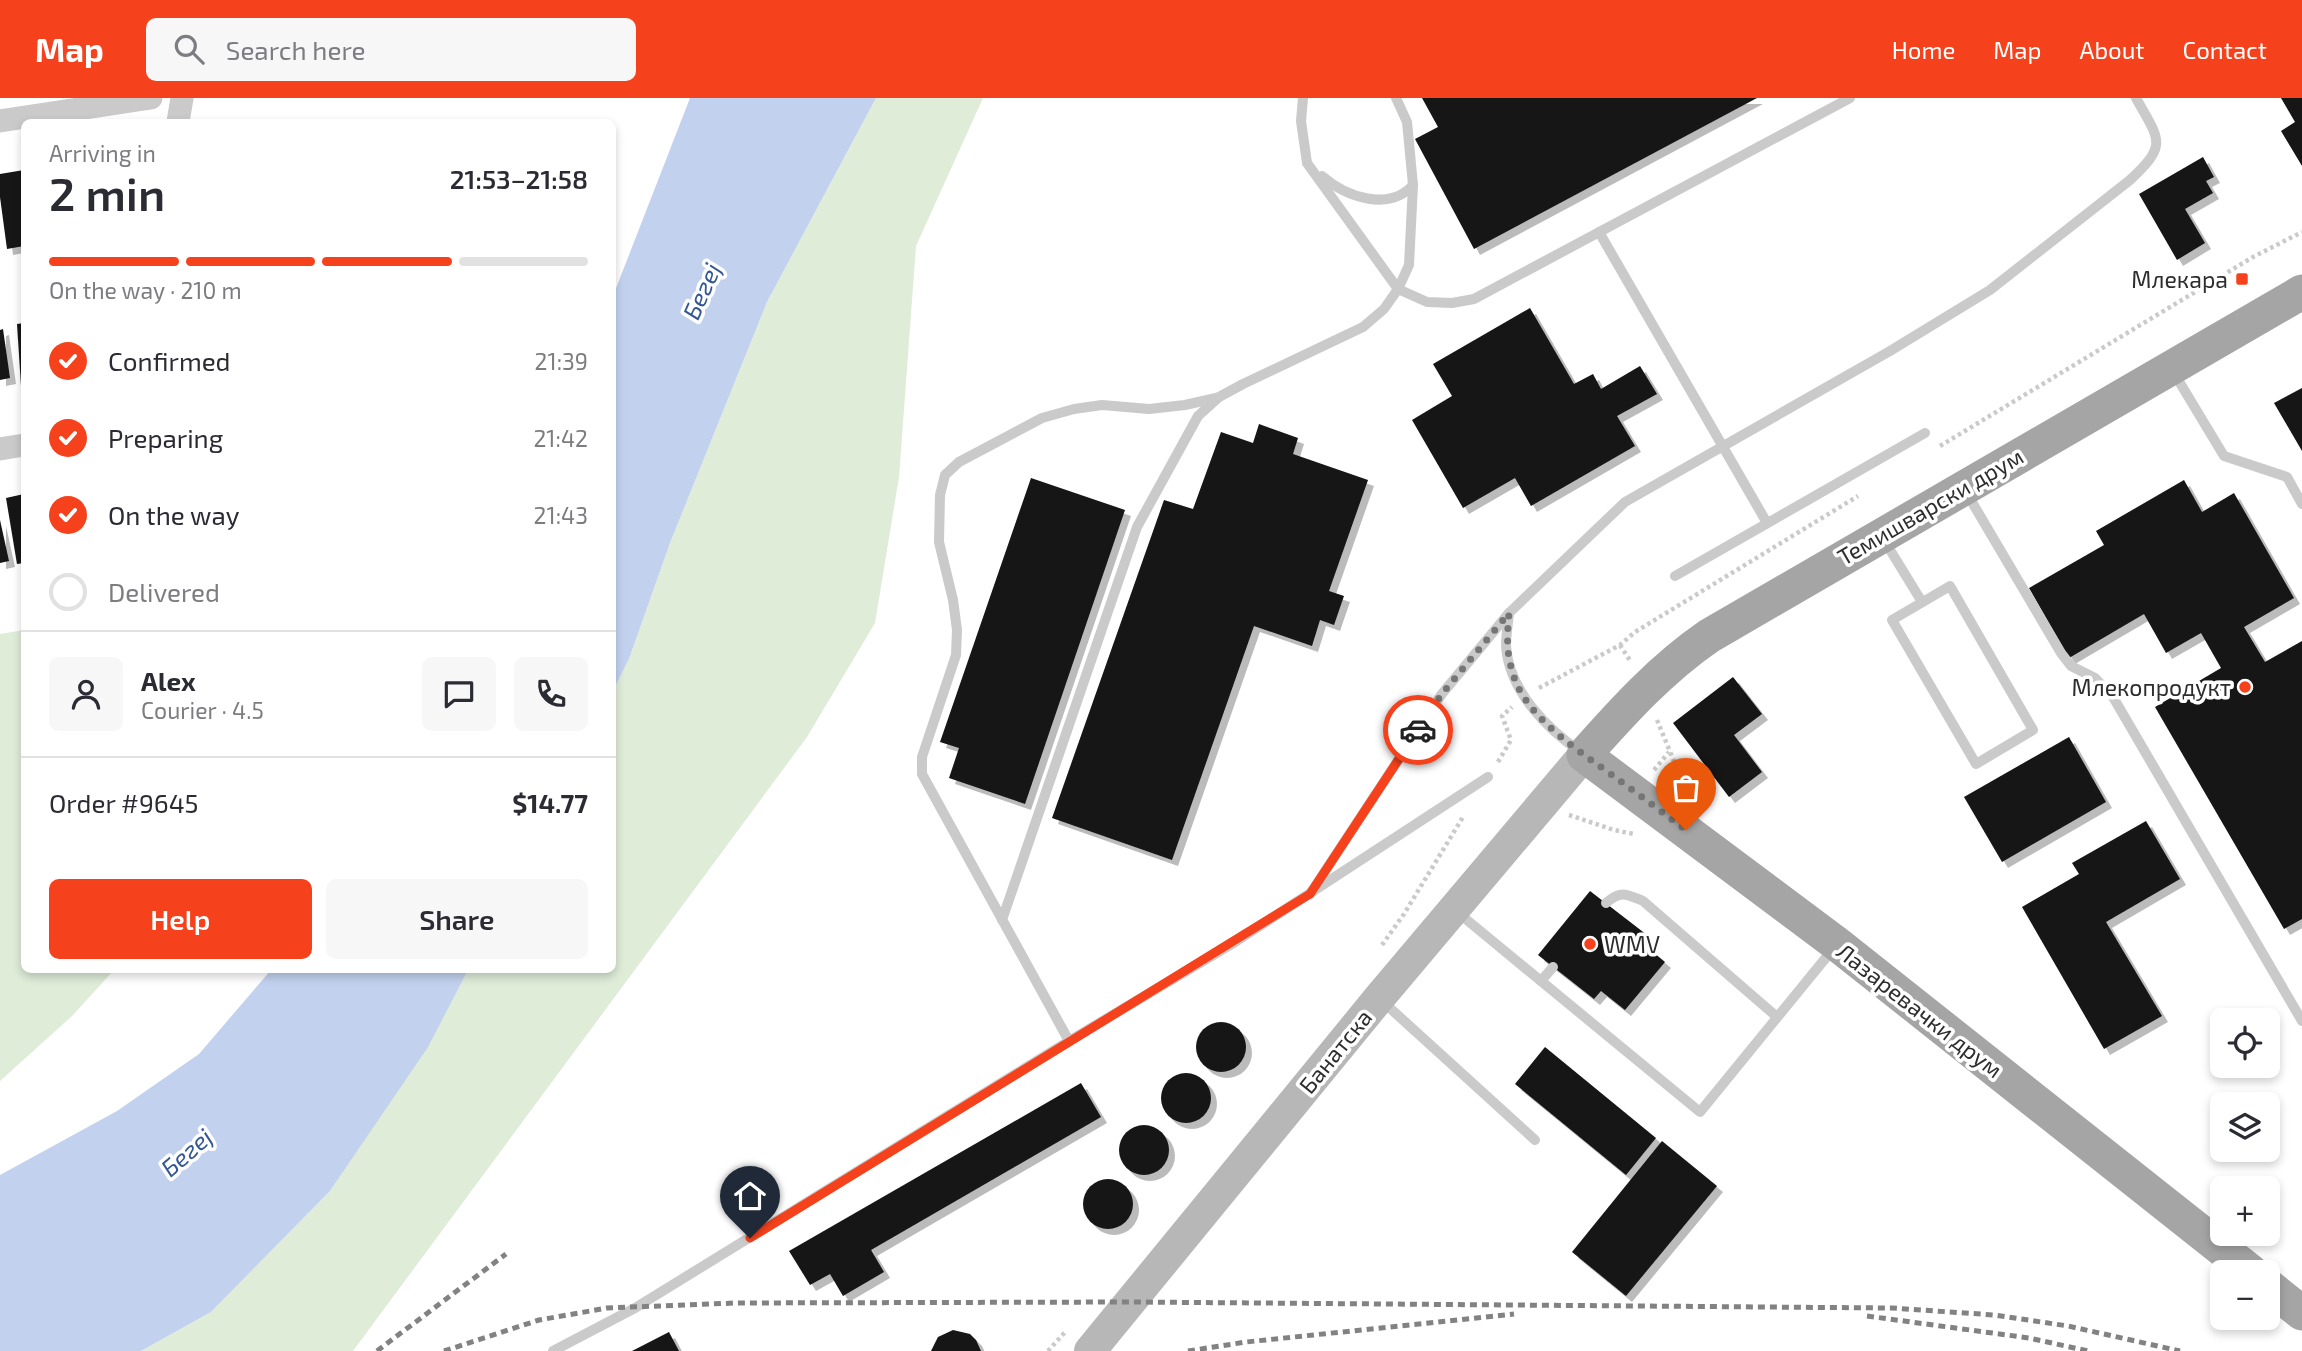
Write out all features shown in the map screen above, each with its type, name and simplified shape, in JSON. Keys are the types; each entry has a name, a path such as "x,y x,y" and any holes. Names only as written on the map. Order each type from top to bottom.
{"main road":[{"name":"Темишварски друм","path":"1584,755 1628,706 1678,657 1709,636 2302,292"},
{"name":"Банатска","path":"1090,1351 1378,998 1584,755"},
{"name":"Лазаревачки друм","path":"1584,755 1837,944 2236,1260"},
{"path":"2280,1296 2302,1313"}],"street":[{"path":"0,121 151,98"},
{"path":"178,119 182,98"},
{"path":"0,449 21,446"}],"lane":[{"path":"1303,98 1301,121 1307,163 1398,289 1427,302 1452,303 1475,299 1850,98"},
{"path":"1069,1041 922,774 922,757 956,655 957,630 953,600 939,542 940,495 945,475 959,462 1042,418 1074,408 1102,405 1149,408 1185,405 1219,397 1363,327 1384,309 1398,289 1409,265 1413,185 1407,122 1396,98"},
{"path":"1310,894 1441,695 1509,613 1625,502 1890,351 1990,290 2130,180 2150,162 2158,144 2137,98"},
{"path":"1307,163 1330,183 1354,195 1390,199 1404,195 1413,185"},
{"path":"1600,232 1767,523"},
{"path":"2170,367 2224,456 2287,477 2302,504"},
{"path":"1002,920 1137,527 1198,416 1219,397"},
{"path":"1675,576 1925,433"},
{"path":"1963,487 2061,653 2071,666 2095,678 2113,697 2302,1021"},
{"path":"1881,534 1922,602"},
{"path":"1950,586 2033,730 1976,764 1892,620 1922,602 1950,586"},
{"path":"1509,613 1506,646 1514,679 1542,719 1584,755"},
{"path":"553,1351 635,1308 1232,944 1488,777"},
{"path":"1606,903 1614,896 1626,893 1643,901 1777,1017"},
{"path":"1453,909 1700,1112 1837,944"},
{"path":"1541,981 1553,967"},
{"path":"1378,998 1535,1140"}],"green space":[{"path":"876,98 983,98 916,246 899,477 875,623 807,737 353,1351 141,1351 211,1312 330,1191 427,1047 466,973 616,973 616,685 629,659 670,543 767,302"},
{"path":"21,630 21,973 111,973 72,1016 0,1081 0,634"}],"water":[{"name":"Бегеј","path":"690,98 876,98 767,302 670,543 629,659 616,685 616,288"},
{"name":"Бегеј","path":"268,973 466,973 428,1047 330,1191 211,1312 141,1351 0,1351 0,1175 117,1111 199,1054"}],"building":[{"path":"1422,98 1757,98 1474,249 1415,139 1438,127"},
{"path":"2281,98 2302,98 2302,166 2281,131 2295,122"},
{"path":"2203,157 2214,177 2206,181 2213,193 2185,209 2205,243 2177,260 2139,194"},
{"path":"21,170 21,247 7,249 0,197 0,174"},
{"path":"1530,308 1574,384 1593,374 1601,389 1640,366 1657,394 1617,416 1635,446 1531,506 1515,478 1463,508 1412,420 1452,396 1433,364"},
{"path":"21,323 21,386 17,324"},
{"path":"3,329 10,378 0,380 0,330"},
{"path":"2302,388 2302,451 2274,403"},
{"path":"1259,424 1298,438 1293,454 1368,480 1329,591 1344,596 1334,625 1320,620 1312,646 1254,626 1172,860 1052,818 1164,500 1193,509 1221,432 1253,443"},
{"path":"1031,478 1125,510 1025,804 949,778 959,748 940,742"},
{"name":"Млекопродукт","path":"2184,480 2202,512 2234,493 2294,598 2244,627 2265,662 2302,641 2302,919 2284,929 2155,707 2221,668 2201,633 2166,653 2144,614 2069,658 2029,588 2104,545 2096,531"},
{"path":"21,495 21,563 17,564 6,498"},
{"path":"0,520 9,561 0,563"},
{"path":"1733,677 1762,714 1734,735 1762,772 1729,797 1673,723"},
{"path":"2069,737 2106,802 2002,862 1964,797"},
{"path":"2146,821 2180,879 2106,922 2162,1016 2104,1049 2022,907 2079,874 2072,863"},
{"path":"1590,891 1647,935 1641,942 1665,962 1625,1010 1601,991 1594,999 1538,955"},
{"path":"1221,1022 1238,1030 1246,1047 1238,1064 1221,1072 1204,1064 1196,1047 1204,1030"},
{"path":"1545,1047 1656,1138 1626,1175 1515,1084"},
{"path":"1186,1073 1203,1081 1211,1098 1203,1115 1186,1123 1169,1115 1161,1098 1169,1081"},
{"path":"1081,1083 1101,1117 871,1250 884,1272 843,1296 830,1274 810,1285 789,1251"},
{"path":"1144,1125 1161,1133 1169,1150 1161,1167 1144,1175 1127,1167 1119,1150 1127,1133"},
{"path":"1662,1141 1717,1186 1626,1296 1572,1252"},
{"path":"1108,1179 1125,1187 1133,1204 1125,1221 1108,1229 1091,1221 1083,1204 1091,1187"},
{"path":"953,1330 970,1334 981,1351 931,1351 938,1337"},
{"path":"669,1332 679,1351 632,1351"}],"railway":[{"path":"377,1351 506,1254"},
{"path":"444,1351 539,1320 607,1308 736,1303 1132,1302 1892,1308 1994,1315 2068,1326 2180,1351"},
{"path":"1188,1351 1246,1342 1514,1314"},
{"path":"1867,1316 2029,1338 2088,1351"}],"way so far":[{"path":"1418,730 1441,695 1509,613 1506,646 1514,679 1529,704 1572,747 1686,830"}],"place":[{"name":"Млекара","path":"2242,279"},
{"name":"Млекопродукт","path":"2245,687"},
{"name":"WMV","path":"1590,944"}],"route":[{"path":"750,1238 1310,894 1418,730"}]}
